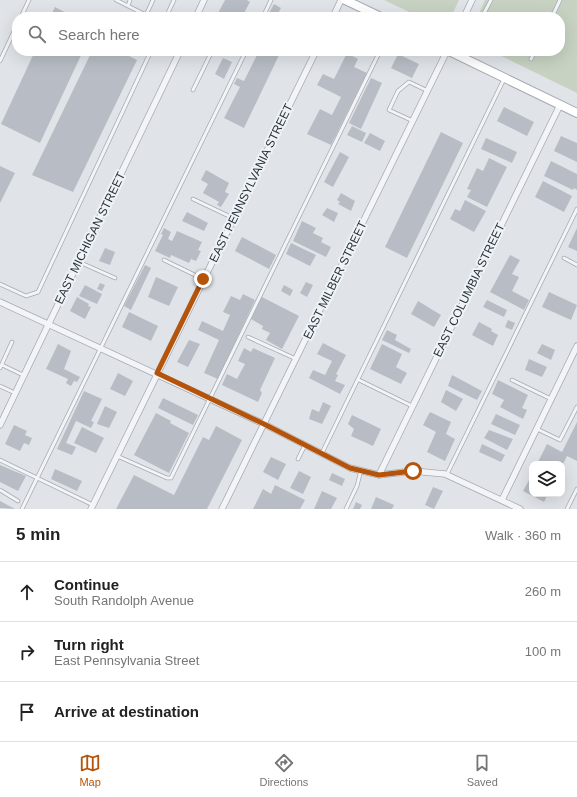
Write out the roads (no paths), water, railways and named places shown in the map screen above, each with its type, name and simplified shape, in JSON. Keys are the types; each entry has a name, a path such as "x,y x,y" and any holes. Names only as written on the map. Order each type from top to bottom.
{"street":[{"path":"198,12 204,0"},
{"path":"335,12 341,0"},
{"path":"345,0 370,12"},
{"path":"466,12 472,0"},
{"name":"EAST MICHIGAN STREET","path":"0,424 178,56"},
{"name":"EAST PENNSYLVANIA STREET","path":"92,507 314,56"},
{"name":"EAST MILBER STREET","path":"222,509 445,56"},
{"path":"459,56 577,113"},
{"name":"EAST COLUMBIA STREET","path":"379,475 560,105"},
{"path":"0,302 157,373 264,424 350,468 379,475 413,471 446,474 520,509"},
{"path":"502,500 577,346"}],"lane":[{"path":"23,12 29,0"},
{"path":"116,0 138,11"},
{"path":"128,6 130,0"},
{"path":"147,12 153,0"},
{"path":"168,12 174,0"},
{"path":"265,12 271,0"},
{"path":"485,12 491,0"},
{"path":"554,12 560,0"},
{"path":"0,61 12,36"},
{"path":"0,284 26,296 38,292 149,56"},
{"path":"193,90 210,56"},
{"path":"22,509 244,56"},
{"path":"117,456 170,478 211,399 378,56"},
{"path":"322,453 359,380 505,78"},
{"path":"413,121 390,110 398,91 409,82 428,90"},
{"path":"193,199 233,218"},
{"path":"446,474 577,209"},
{"path":"564,258 577,265"},
{"path":"164,260 203,279"},
{"path":"79,262 115,278"},
{"path":"248,337 296,359"},
{"path":"12,342 1,366 24,376"},
{"path":"359,380 412,406"},
{"path":"512,380 551,399"},
{"path":"0,386 16,393"},
{"path":"537,429 560,440 577,407"},
{"path":"298,459 305,445"},
{"path":"0,460 92,507"},
{"path":"346,509 357,486 361,470"},
{"path":"567,509 577,489"},
{"path":"0,490 18,501"}]}
